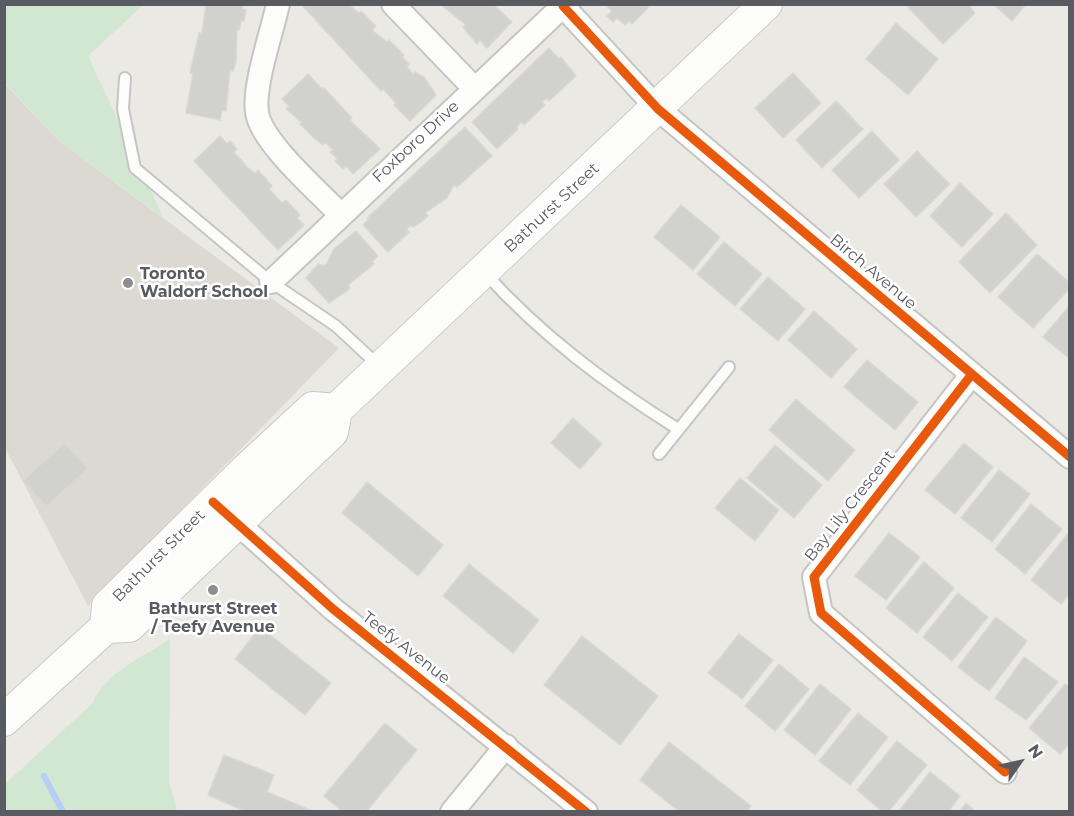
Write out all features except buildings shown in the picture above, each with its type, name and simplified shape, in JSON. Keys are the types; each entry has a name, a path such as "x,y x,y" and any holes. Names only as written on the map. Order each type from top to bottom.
{"main road":[{"name":"Bathurst Street","path":"4,720 106,627 108,606 224,512 313,408 336,410 766,4"}],"street":[{"path":"278,4 257,96 258,120 267,138 340,214"},
{"path":"393,4 474,88"},
{"name":"Foxboro Drive","path":"271,282 340,214 564,5"},
{"name":"Birch Avenue","path":"564,5 657,109 1070,457"},
{"name":"Bay Lily Crescent","path":"972,375 814,577 822,613 1005,772"},
{"name":"Teefy Avenue","path":"224,512 333,609 586,812"},
{"path":"452,812 506,746"}],"lane":[{"path":"125,78 123,109 135,168 271,282 336,326 381,368"},
{"path":"484,272 509,300 561,348 620,393 678,429"},
{"path":"659,454 729,367"}],"shaded area":[{"name":"Toronto Waldorf School","path":"4,83 59,141 339,348 88,606 5,448"}],"green space":[{"path":"5,5 143,5 88,56 163,217 59,141 5,83"},
{"path":"170,639 169,781 177,811 5,811 5,784 93,703 98,692 116,674"}],"waterway":[{"path":"44,776 63,812"}],"cycle path":[{"path":"563,6 658,109 1070,457"},
{"path":"972,374 814,577 821,613 1005,772"},
{"path":"213,502 333,609 586,812"}],"place":[{"name":"Toronto Waldorf School","path":"128,283"},
{"name":"Bathurst Street / Teefy Avenue","path":"213,590"}]}
